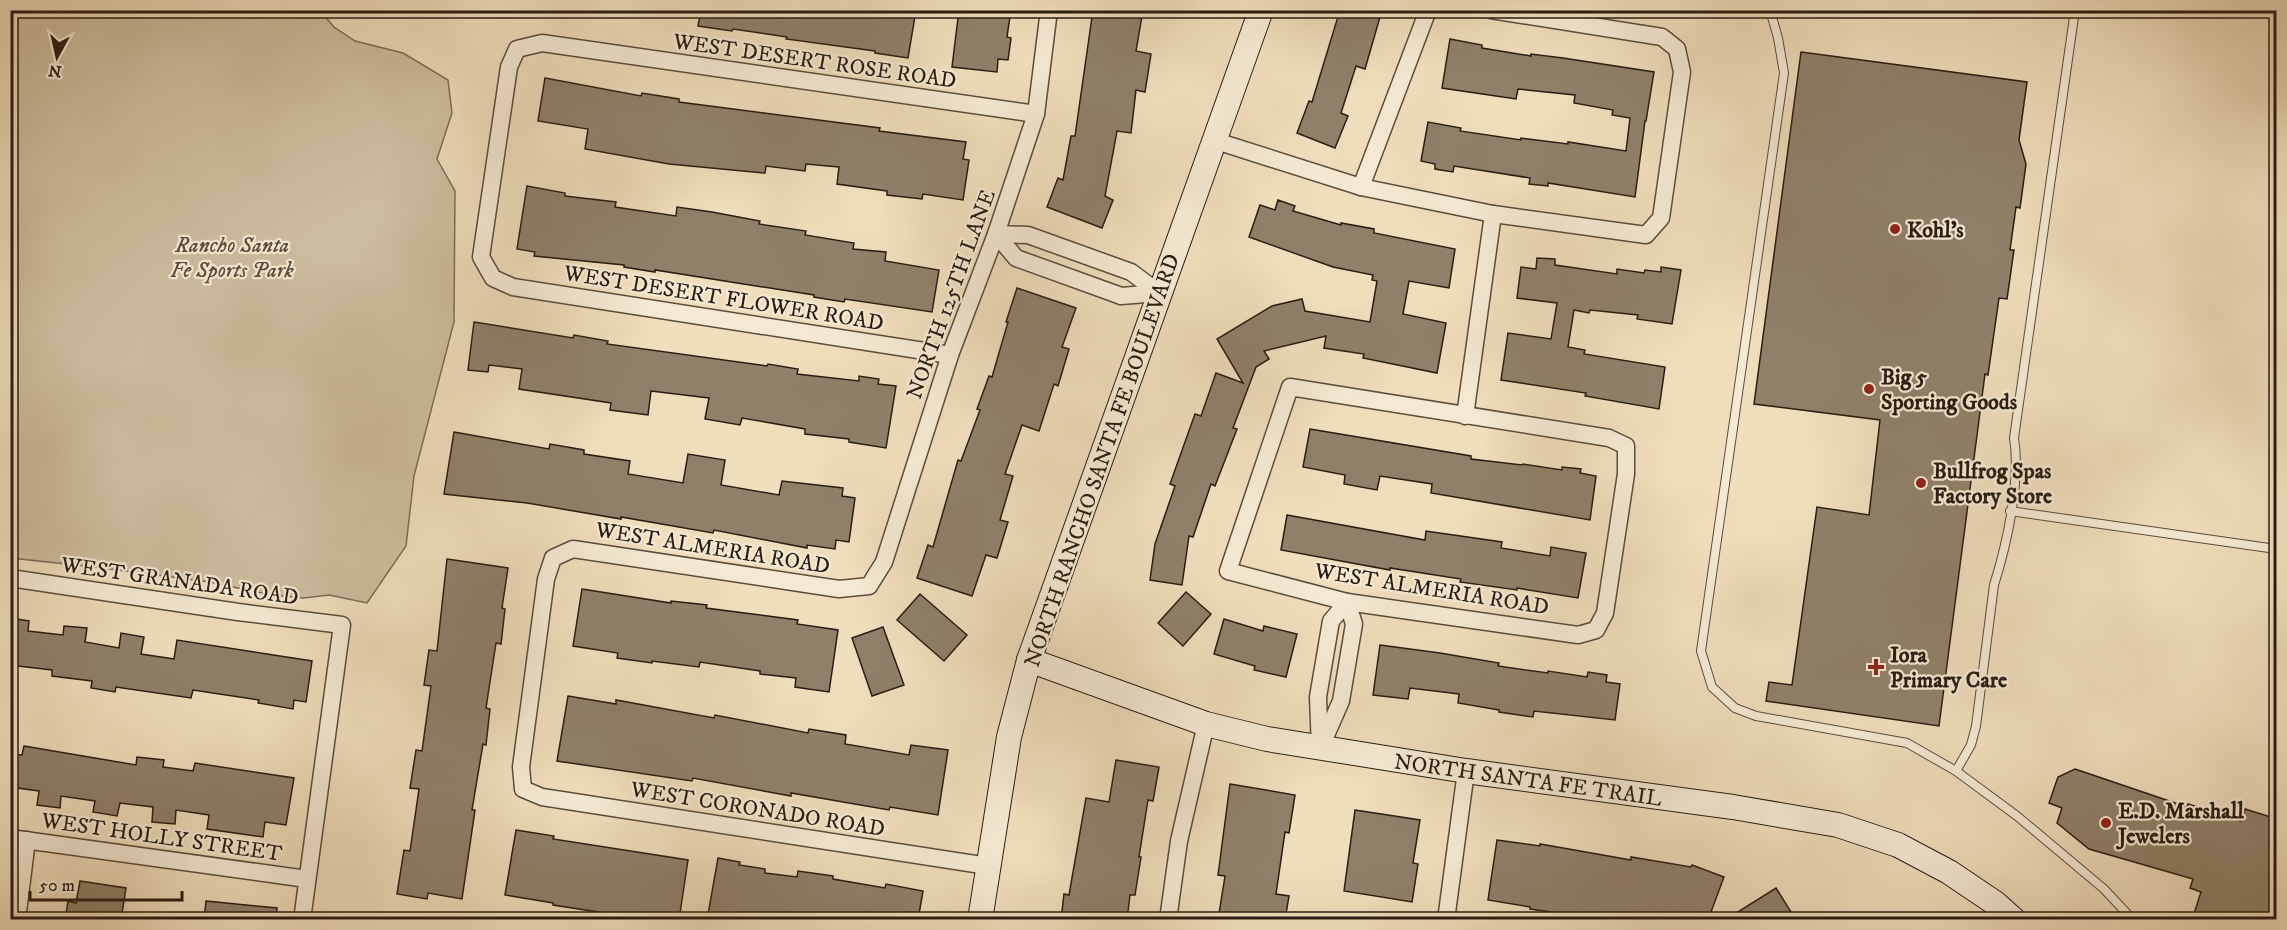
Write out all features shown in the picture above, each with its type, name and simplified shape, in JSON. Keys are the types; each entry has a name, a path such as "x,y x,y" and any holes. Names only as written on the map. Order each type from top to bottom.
{"street":[{"name":"NORTH 125TH LANE","path":"869,586 884,562 950,355 996,234 1036,114 1049,10"},
{"name":"NORTH RANCHO SANTA FE BOULEVARD","path":"980,920 1009,737 1029,660 1261,10"},
{"path":"1361,187 1428,10"},
{"path":"1213,140 1361,187 1493,214 1646,235 1661,218 1682,72 1677,49 1662,37 1491,10"},
{"name":"WEST DESERT ROSE ROAD","path":"494,278 481,257 509,67 517,49 542,43 1036,114"},
{"path":"1465,416 1493,214"},
{"path":"996,234 1016,258 1121,296 1159,293"},
{"path":"996,234 1028,235 1121,268 1131,272 1159,293"},
{"name":"WEST DESERT FLOWER ROAD","path":"494,278 513,287 950,355"},
{"name":"WEST ALMERIA ROAD","path":"1290,387 1465,416 1609,438 1626,446 1626,474 1605,613 1596,630 1578,634 1347,602 1227,571 1290,387"},
{"name":"WEST ALMERIA ROAD","path":"523,789 523,756 546,579 553,558 573,549 839,589 869,586"},
{"name":"WEST GRANADA ROAD","path":"10,578 342,625 307,879"},
{"path":"1320,749 1341,701 1354,624 1347,602"},
{"path":"1320,749 1318,697 1331,621 1347,602"},
{"name":"NORTH SANTA FE TRAIL","path":"1029,660 1206,724 1267,739 1466,771 1733,807 1839,825 1898,845 1949,872 1995,903 2014,920"},
{"path":"1168,920 1179,841 1206,724"},
{"path":"1446,920 1466,771"},
{"name":"WEST CORONADO ROAD","path":"523,789 542,797 988,866"},
{"path":"17,920 19,839"},
{"name":"WEST HOLLY STREET","path":"19,839 307,879"},
{"path":"302,920 307,879"}],"lane":[{"path":"1770,10 1784,73 1701,651 1712,687 1735,708 1756,716 1907,743 1956,771 2017,816 2104,889 2133,920"},
{"path":"1956,771 1971,745 1976,726 1994,585 2001,563 2010,511 2017,457 2014,438 2075,10"},
{"path":"2010,511 2277,549"}],"green space":[{"name":"Rancho Santa Fe Sports Park","path":"10,11 317,11 322,13 334,27 355,41 403,53 448,80 452,113 437,159 455,191 454,322 414,476 406,546 367,603 329,595 304,598 272,595 209,582 11,558"}],"building":[{"path":"701,10 916,10 908,58 875,53 875,51 786,39 787,37 698,26"},
{"path":"959,10 1011,10 1007,37 1011,38 1008,60 998,59 997,72 952,67"},
{"path":"1093,10 1143,10 1136,51 1151,54 1145,92 1136,90 1131,133 1117,131 1105,196 1113,200 1102,228 1047,207 1058,178 1063,180 1071,136 1075,136"},
{"path":"1340,10 1382,10 1365,69 1356,66 1341,113 1348,116 1335,148 1297,133 1309,101 1312,102"},
{"path":"1450,39 1482,45 1482,48 1531,56 1531,54 1563,58 1654,72 1635,197 1548,183 1548,186 1529,184 1530,178 1454,166 1453,172 1435,169 1435,164 1421,161 1428,122 1461,128 1460,131 1521,140 1521,138 1568,144 1568,142 1626,151 1630,118 1612,115 1613,110 1574,103 1575,95 1518,89 1516,99 1442,88"},
{"path":"1801,52 2027,82 2019,140 2026,164 2020,208 2016,207 2010,250 2014,250 2007,299 1999,298 1988,375 1985,374 1939,726 1766,701 1769,682 1792,685 1817,507 1869,515 1880,420 1754,404"},
{"path":"545,78 641,96 642,93 679,99 679,102 880,128 879,131 966,142 963,159 969,160 963,200 923,194 922,199 887,195 887,191 837,184 839,167 806,164 805,171 766,166 765,173 669,164 585,149 588,129 538,121"},
{"path":"527,186 565,193 565,196 616,202 615,207 676,216 677,207 712,212 760,221 759,224 806,231 805,235 854,243 853,249 886,252 885,261 939,270 932,312 845,299 844,302 814,297 814,295 624,267 624,265 534,256 535,252 517,249"},
{"path":"1278,200 1295,206 1293,211 1341,225 1341,223 1374,229 1374,233 1455,249 1449,288 1409,281 1403,314 1446,323 1437,373 1363,358 1364,354 1324,348 1326,336 1264,351 1269,359 1256,367 1233,428 1237,429 1215,486 1211,484 1193,537 1189,536 1182,585 1150,580 1155,544 1175,486 1170,484 1195,414 1201,416 1216,373 1243,383 1217,339 1272,306 1302,299 1305,311 1370,322 1377,281 1372,280 1373,275 1333,267 1249,237 1260,205 1275,210"},
{"path":"1537,258 1555,259 1555,265 1617,274 1617,269 1644,273 1645,270 1661,272 1661,267 1681,270 1672,324 1637,319 1638,315 1590,310 1589,313 1574,310 1568,347 1585,350 1584,354 1665,367 1659,409 1585,396 1586,393 1501,380 1508,333 1551,339 1557,303 1517,298 1521,267 1536,269"},
{"path":"1017,288 1076,308 1062,347 1069,349 1058,386 1054,384 1039,431 1022,425 1005,474 1013,476 1000,520 1008,522 997,558 986,555 972,596 917,578 928,545 933,547 958,460 961,461 980,410 977,409 989,376 992,377"},
{"path":"474,322 573,338 574,335 608,341 607,344 767,366 768,364 798,369 797,374 859,381 859,376 879,379 878,384 896,386 886,448 849,442 849,439 805,434 805,429 742,418 740,425 705,419 709,398 651,391 648,415 610,410 611,403 519,389 522,369 489,365 488,372 468,370"},
{"path":"1310,429 1471,456 1471,459 1562,470 1562,467 1581,469 1580,473 1596,476 1590,520 1431,493 1432,484 1380,476 1377,490 1344,484 1345,475 1303,467"},
{"path":"454,432 549,449 550,444 584,450 584,454 630,461 628,474 683,483 688,454 725,460 721,485 779,495 782,481 843,488 842,496 855,498 849,542 836,540 835,549 807,545 807,548 714,530 713,533 527,503 444,494"},
{"path":"1287,515 1425,540 1426,531 1502,542 1501,548 1550,556 1551,547 1586,553 1578,598 1460,582 1461,579 1390,568 1390,570 1281,550"},
{"path":"447,559 508,568 502,608 505,609 501,644 496,643 486,708 490,709 486,745 483,744 472,810 475,810 462,899 428,893 427,899 397,894 404,850 410,851 419,789 410,788 416,750 422,751 431,686 424,685 429,650 437,651"},
{"path":"582,589 671,603 671,601 707,605 706,608 798,620 797,624 838,630 829,692 795,687 796,678 760,674 760,671 700,662 699,667 652,661 652,663 617,658 618,653 573,646"},
{"path":"1186,592 1211,614 1183,646 1158,623"},
{"path":"920,594 967,635 944,661 897,620"},
{"path":"10,618 29,621 28,631 63,635 64,626 87,628 85,642 119,648 121,633 144,637 141,654 174,659 177,640 312,661 306,702 294,700 293,709 258,703 259,700 193,690 191,698 116,687 115,692 91,688 92,681 52,676 52,670 10,665"},
{"path":"1224,619 1263,631 1264,626 1297,634 1286,677 1254,670 1255,666 1214,654"},
{"path":"883,627 904,685 872,696 852,638"},
{"path":"1380,645 1440,653 1499,663 1498,666 1548,673 1548,671 1587,677 1588,672 1607,675 1606,682 1620,684 1615,720 1534,711 1533,717 1499,712 1499,710 1458,703 1459,694 1410,688 1408,699 1373,695"},
{"path":"568,696 616,704 616,700 714,718 715,715 808,733 809,729 846,735 845,744 909,755 911,745 948,750 938,815 890,807 889,810 791,793 791,796 693,778 692,781 557,761"},
{"path":"24,746 136,765 137,757 164,760 163,767 193,771 195,763 294,778 286,825 265,822 263,837 207,829 209,815 176,810 175,824 152,822 153,807 120,803 117,816 93,812 95,801 61,796 60,808 37,805 39,791 10,787 10,754 22,755"},
{"path":"1116,760 1159,767 1153,801 1148,800 1135,895 1130,895 1127,920 1061,920 1064,894 1069,895 1086,798 1109,802"},
{"path":"2075,769 2187,807 2188,804 2241,821 2245,809 2277,819 2277,920 2192,920 2201,892 2190,888 2193,879 2089,849 2057,823 2062,808 2049,803 2058,777"},
{"path":"1230,784 1295,795 1289,833 1285,832 1276,894 1289,896 1285,920 1218,920 1225,876 1218,875"},
{"path":"1355,810 1420,820 1413,863 1418,864 1412,902 1344,891"},
{"path":"516,830 554,836 553,839 688,860 679,920 650,920 505,895"},
{"path":"1497,840 1540,846 1540,844 1631,860 1631,857 1691,867 1692,865 1724,877 1708,920 1608,920 1530,909 1530,907 1488,900"},
{"path":"718,858 740,862 739,865 765,869 765,873 797,877 798,871 833,876 833,879 885,888 886,884 923,891 918,920 707,920"},
{"path":"80,881 126,888 121,920 65,920 68,901 76,903"},
{"path":"1776,888 1796,920 1725,920"},
{"path":"206,901 277,908 276,920 204,920"}],"place":[{"name":"Kohl's","path":"1895,229"},
{"name":"Big 5 Sporting Goods","path":"1869,389"},
{"name":"Bullfrog Spas Factory Store","path":"1921,483"},
{"name":"Iora Primary Care","path":"1876,667"},
{"name":"E.D. Marshall Jewelers","path":"2106,823"}]}
